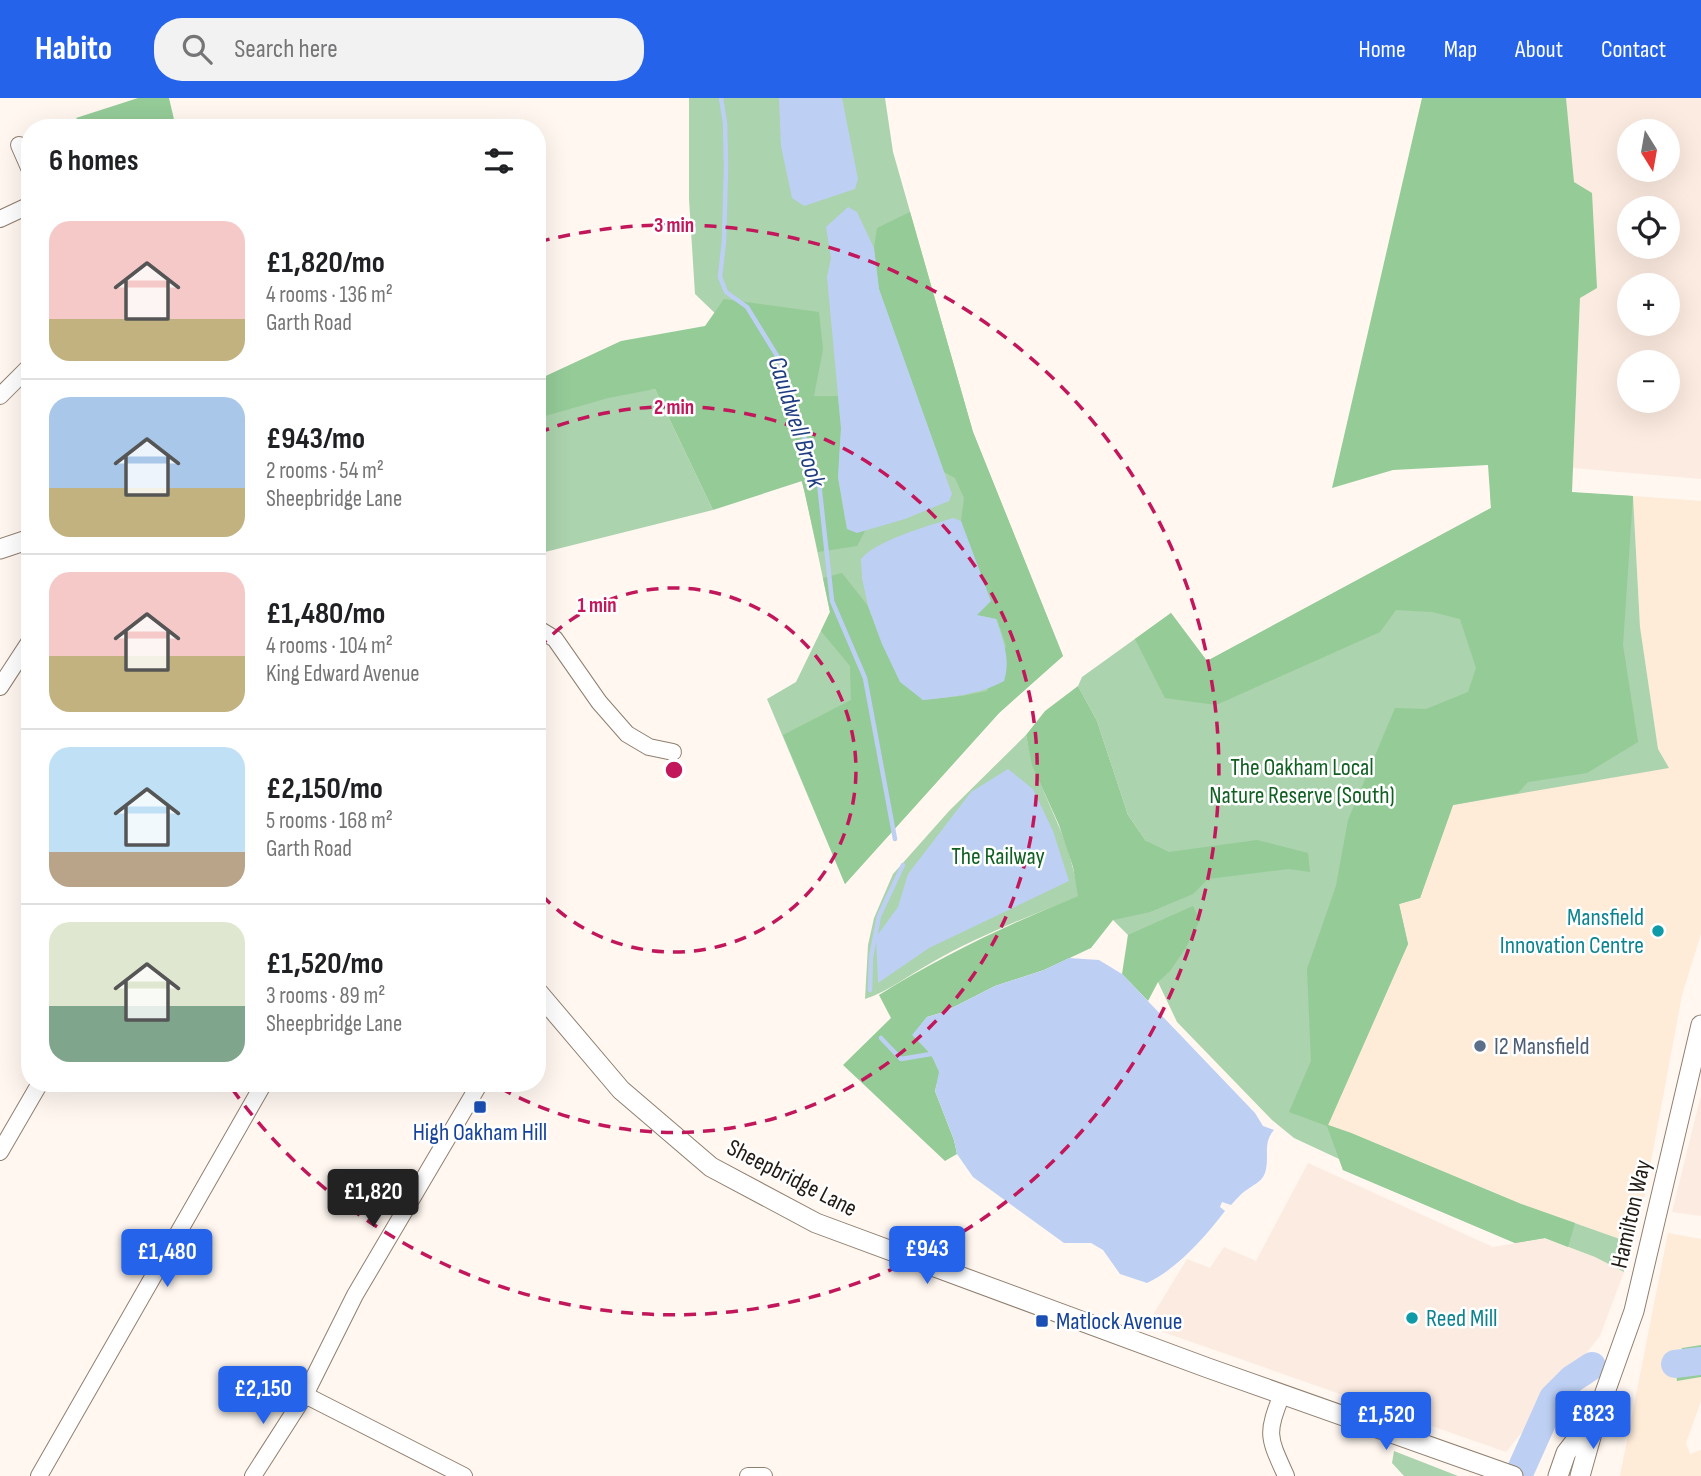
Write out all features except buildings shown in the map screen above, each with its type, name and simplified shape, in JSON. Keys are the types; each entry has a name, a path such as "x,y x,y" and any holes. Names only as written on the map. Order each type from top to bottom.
{"street":[{"path":"19,145 21,150"},
{"path":"0,219 21,209"},
{"path":"0,396 21,375"},
{"path":"0,549 21,542"},
{"path":"546,634 555,639 598,702 627,734 649,747 673,752"},
{"path":"0,687 21,655"},
{"name":"Sheepbridge Lane","path":"546,1002 621,1090 711,1167 816,1223 1508,1474"},
{"name":"Hamilton Way","path":"1580,1476 1598,1412 1633,1311 1701,1025"},
{"path":"0,1152 35,1092"},
{"path":"39,1476 259,1092"},
{"path":"253,1476 305,1395 355,1295 475,1092"},
{"path":"1282,1394 1270,1425 1272,1445 1286,1476"},
{"path":"305,1395 464,1476"},
{"name":"Hamilton Way","path":"1558,1476 1566,1452 1598,1412"},
{"path":"748,1476 764,1476"}],"shaded area":[{"path":"1566,98 1701,98 1701,479 1573,468 1580,298"},
{"path":"1633,496 1701,501 1701,934 1682,995 1643,1204 1631,1243 1521,1204 1351,1133 1327,1126 1408,944 1399,904 1420,898 1453,805 1518,793 1658,750 1640,627"},
{"path":"1701,1095 1701,1216 1672,1212"},
{"path":"1308,1163 1493,1247 1545,1238 1595,1257 1624,1272 1600,1336 1506,1452 1146,1326 1187,1259 1210,1268 1224,1247 1256,1261"},
{"path":"1668,1233 1701,1239 1701,1345 1682,1348 1677,1381 1701,1377 1701,1401 1686,1443 1690,1454 1701,1450 1701,1476 1620,1476"}],"green space":[{"path":"138,98 169,98 174,119 77,119"},
{"path":"689,98 885,98 893,152 973,432 1063,656 999,713 845,884 767,699 796,682 830,612 805,493 768,364 695,294 689,199"},
{"path":"1422,98 1566,98 1574,182 1592,193 1597,288 1580,298 1572,492 1633,496 1623,645 1638,742 1587,773 1528,782 1518,793 1453,805 1420,898 1399,904 1408,944 1328,1125 1521,1204 1575,1223 1568,1247 1545,1238 1515,1243 1343,1170 1327,1126 1289,1112 1311,1061 1307,969 1336,886 1348,820 1395,708 1426,709 1468,692 1476,668 1460,619 1432,612 1396,610 1380,632 1216,705 1165,698 1135,639 1171,613 1207,661 1491,508 1488,465 1393,470 1332,488"},
{"path":"910,212 973,432 1063,656 999,713 845,884 783,735 851,700 850,666 821,631 830,612 823,578 842,573 868,606 882,644 922,700 987,691 1006,646 997,619 976,615 966,536 961,521 964,498 955,478 944,472 879,289 874,248 877,228"},
{"path":"724,299 819,312 823,349 814,396 838,396 841,428 838,477 845,519 865,531 857,546 818,552 802,481 713,510 655,389 608,398 546,416 546,376 621,341 705,326"},
{"path":"655,389 713,510 546,552 546,403"},
{"name":"The Oakham Local Nature Reserve (South)","path":"1490,488 1633,496 1640,627 1658,749 1669,768 1453,805 1420,898 1399,904 1408,944 1328,1125 1521,1204 1631,1243 1622,1255 1624,1272 1595,1257 1545,1238 1515,1243 1343,1170 1339,1159 1294,1138 1272,1120 1177,1022 1158,982 1126,957 1128,935 1113,920 1146,841 1128,815 1097,721 1078,686 1082,677 1171,613 1207,661 1491,508"},
{"path":"1078,686 1097,721 1128,815 1146,841 1169,852 1257,840 1308,853 1310,872 1289,869 1208,879 1193,894 1150,912 1113,920 1091,948 1044,970 995,986 944,1012 927,1017 913,1035 931,1054 940,1072 935,1091 957,1154 945,1161 843,1065 891,1018 879,995 977,941 1078,896 1073,867 1059,825 1032,765 1026,735 1045,711"},
{"name":"The Railway","path":"1026,735 1035,770 1073,867 1079,896 967,944 865,999 868,945 874,918 893,874 949,811"},
{"path":"1193,906 1200,920 1185,949 1170,971 1158,982 1148,1001 1122,974 1128,935"},
{"path":"1701,1345 1701,1377 1677,1381 1675,1364 1682,1348"},
{"path":"1394,1451 1458,1476 1404,1476 1392,1463"}],"water":[{"path":"779,98 842,98 858,179 855,189 804,206 792,198 781,146"},
{"path":"848,207 857,212 874,248 879,289 952,494 949,501 905,519 857,533 847,529 838,477 841,428 827,277 831,258 826,227"},
{"path":"953,518 961,521 991,601 977,615 996,619 1005,650 1006,673 1004,681 975,692 923,700 900,682 882,644 868,606 861,559 891,540"},
{"name":"The Railway","path":"1008,769 1033,789 1053,831 1069,881 929,948 878,983 876,937 898,907 908,874 971,792"},
{"path":"1069,958 1099,960 1122,974 1255,1113 1263,1126 1274,1130 1269,1139 1266,1169 1262,1179 1243,1192 1231,1205 1222,1202 1220,1207 1225,1211 1200,1241 1169,1270 1147,1283 1120,1274 1103,1250 1091,1243 1064,1243 973,1177 957,1154 935,1091 939,1072 931,1054 912,1035 927,1017 944,1012 995,986 1044,970"}],"waterway":[{"name":"Cauldwell Brook","path":"721,98 725,123 726,168 720,277 726,292 747,307 779,359 819,483 832,601 865,678 895,839"},
{"name":"Cauldwell Brook","path":"870,990 871,957 879,916 903,865"},
{"name":"Cauldwell Brook","path":"881,1038 901,1059 931,1054"},
{"path":"1675,1364 1701,1361"},
{"path":"1518,1476 1553,1398 1572,1379 1592,1366"}],"place":[{"name":"Mansfield Innovation Centre","path":"1658,931"},
{"name":"I2 Mansfield","path":"1480,1046"},
{"name":"High Oakham Hill","path":"480,1107"},
{"name":"Reed Mill","path":"1412,1318"},
{"name":"Matlock Avenue","path":"1042,1321"}]}
